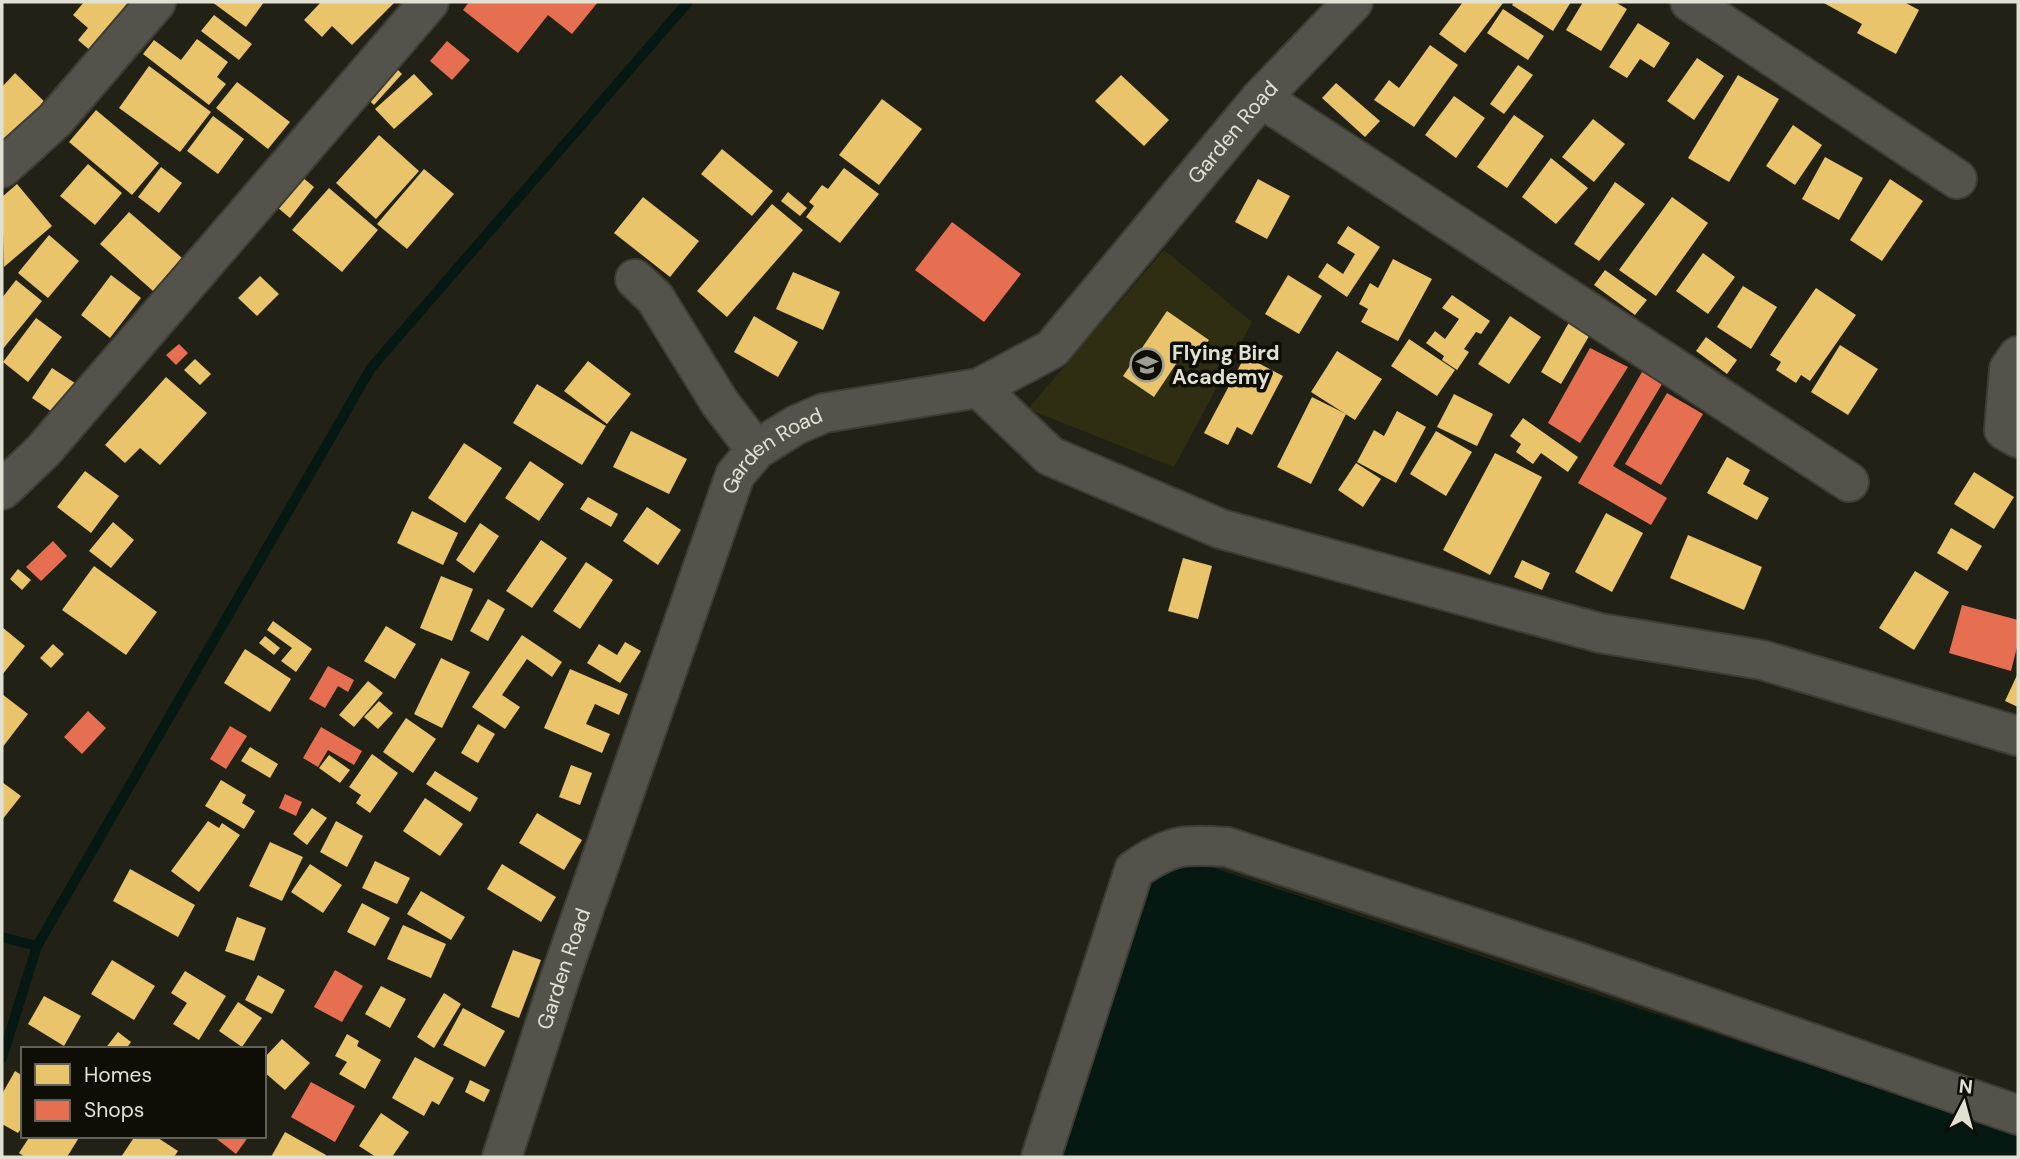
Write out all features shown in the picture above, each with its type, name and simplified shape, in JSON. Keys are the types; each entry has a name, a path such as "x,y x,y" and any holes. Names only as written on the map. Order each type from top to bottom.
{"street":[{"path":"2,168 55,120 156,2"},
{"path":"2,490 43,451 429,2"},
{"name":"Garden Road","path":"502,1157 561,975 735,475 756,450 796,425 824,413 979,388 1052,349 1261,98 1353,2"},
{"path":"1690,2 1957,179"},
{"path":"1261,98 1849,482"},
{"path":"635,279 655,298 720,403 756,450"},
{"path":"2018,356 2009,369 2004,430 2018,438"},
{"path":"979,388 1050,456 1221,529 1600,634 1762,660 2018,736"},
{"path":"1041,1157 1134,870 1163,850 1191,845 1227,847 1575,961 2018,1115"}],"shaded area":[{"name":"Flying Bird Academy","path":"1164,250 1252,322 1174,467 1028,409"},
{"path":"1199,863 2018,1134 2018,1157 1058,1157 1145,882 1158,869"}],"building: Homes":[{"path":"84,2 138,2 99,58 78,40 88,28 73,15"},
{"path":"212,2 264,2 246,27"},
{"path":"321,2 395,2 352,45 332,26 322,37 304,20"},
{"path":"1463,2 1503,3 1465,53 1439,34"},
{"path":"1514,2 1571,2 1553,31 1512,5"},
{"path":"1583,2 1615,2 1627,9 1601,51 1566,30"},
{"path":"1822,2 1904,2 1919,10 1896,54 1857,33 1862,24"},
{"path":"1503,9 1544,36 1528,60 1487,33"},
{"path":"214,15 252,44 239,60 201,31"},
{"path":"1638,23 1670,43 1654,68 1640,59 1627,78 1609,67"},
{"path":"197,39 228,62 217,77 226,84 209,105 143,54 154,40 181,60"},
{"path":"1430,45 1458,65 1414,127 1374,100 1389,80 1399,88"},
{"path":"1697,58 1724,76 1694,120 1667,101"},
{"path":"390,62 402,74 374,105 361,93"},
{"path":"1518,65 1533,75 1504,114 1490,104"},
{"path":"149,66 211,112 180,152 119,108"},
{"path":"15,73 53,110 2,145 2,87"},
{"path":"414,74 433,94 394,129 375,109"},
{"path":"1121,75 1169,120 1144,146 1095,101"},
{"path":"1738,75 1779,99 1729,182 1688,158"},
{"path":"237,82 290,122 268,149 216,108"},
{"path":"1336,83 1380,121 1365,137 1322,98"},
{"path":"1454,96 1485,118 1456,158 1425,135"},
{"path":"882,99 922,129 879,185 839,155"},
{"path":"96,110 159,163 132,195 69,142"},
{"path":"1514,115 1544,136 1507,188 1477,167"},
{"path":"213,116 244,139 218,174 187,151"},
{"path":"1593,119 1625,144 1594,182 1562,157"},
{"path":"1793,125 1822,145 1795,185 1766,166"},
{"path":"379,135 419,171 376,219 336,183"},
{"path":"722,149 773,191 752,216 701,174"},
{"path":"1825,157 1863,178 1839,220 1802,199"},
{"path":"1551,158 1588,188 1556,224 1522,197"},
{"path":"88,164 122,193 95,225 60,196"},
{"path":"161,167 182,183 159,213 138,197"},
{"path":"844,168 879,194 840,243 806,217 814,206 809,202 822,185 828,189"},
{"path":"424,169 454,194 407,249 377,224"},
{"path":"296,172 314,187 290,218 271,202"},
{"path":"1258,179 1290,196 1267,239 1235,222"},
{"path":"1890,179 1923,201 1882,261 1850,240"},
{"path":"1615,182 1645,204 1599,261 1574,244"},
{"path":"17,184 52,226 4,267 2,197"},
{"path":"329,188 378,230 342,272 292,230"},
{"path":"788,192 807,208 800,216 781,201"},
{"path":"643,197 699,241 670,277 614,233"},
{"path":"1672,197 1708,223 1656,296 1619,270"},
{"path":"772,204 803,230 727,317 697,291"},
{"path":"129,212 182,258 153,291 100,244"},
{"path":"1348,226 1380,247 1347,297 1318,277 1327,263 1343,274 1355,254 1337,243"},
{"path":"49,235 79,261 48,298 18,273"},
{"path":"1703,253 1735,277 1708,314 1676,291"},
{"path":"1393,259 1432,279 1398,341 1361,322 1368,309 1359,304 1370,283 1378,288"},
{"path":"1605,270 1647,300 1635,315 1594,285"},
{"path":"793,272 840,292 823,330 776,309"},
{"path":"111,275 141,298 110,338 81,315"},
{"path":"1288,275 1322,296 1299,334 1265,314"},
{"path":"260,276 279,294 257,316 238,298"},
{"path":"16,280 42,301 2,350 2,298"},
{"path":"1743,286 1777,307 1751,349 1717,327"},
{"path":"1816,288 1856,315 1810,381 1801,375 1796,383 1776,370 1781,362 1770,355"},
{"path":"1452,295 1490,321 1481,334 1476,332 1464,349 1469,352 1457,370 1442,360 1444,356 1426,343 1435,331 1445,339 1459,319 1442,308"},
{"path":"1167,311 1209,340 1197,357 1186,349 1154,397 1123,376"},
{"path":"754,316 798,342 778,377 734,352"},
{"path":"1510,316 1541,337 1509,384 1478,364"},
{"path":"36,318 62,337 28,382 3,362"},
{"path":"1571,319 1592,331 1561,384 1541,372"},
{"path":"1706,337 1737,360 1727,374 1696,351"},
{"path":"1409,339 1455,370 1437,396 1391,366"},
{"path":"1840,345 1878,369 1848,415 1811,392"},
{"path":"1337,351 1382,379 1355,420 1311,392"},
{"path":"1245,356 1283,376 1252,435 1237,427 1228,445 1204,433"},
{"path":"195,359 211,374 200,385 184,370"},
{"path":"588,361 631,394 607,424 564,391"},
{"path":"52,368 78,385 58,416 32,398"},
{"path":"166,377 207,413 160,465 140,448 125,463 105,445"},
{"path":"537,384 606,426 582,465 513,423"},
{"path":"1454,394 1493,414 1477,446 1437,427"},
{"path":"1312,397 1346,414 1311,484 1277,467"},
{"path":"1397,411 1426,427 1396,483 1357,462 1374,430 1384,436"},
{"path":"1523,418 1578,457 1568,472 1541,453 1533,464 1516,452 1521,444 1510,436"},
{"path":"631,431 687,459 669,494 613,467"},
{"path":"1436,431 1472,452 1446,496 1410,474"},
{"path":"464,443 502,468 465,523 428,498"},
{"path":"1495,453 1542,477 1490,575 1443,550"},
{"path":"1727,457 1750,470 1743,484 1769,498 1757,520 1707,493"},
{"path":"530,461 564,484 539,521 505,498"},
{"path":"1356,463 1381,479 1363,507 1338,490"},
{"path":"85,471 119,496 91,533 57,507"},
{"path":"1974,472 2014,497 1994,529 1954,504"},
{"path":"588,497 618,514 611,527 580,509"},
{"path":"647,507 681,530 658,565 623,541"},
{"path":"412,511 458,533 443,565 397,543"},
{"path":"1606,513 1643,533 1612,592 1575,572"},
{"path":"113,522 134,540 111,568 89,551"},
{"path":"480,523 499,536 474,573 456,560"},
{"path":"1951,528 1982,546 1967,571 1937,553"},
{"path":"1688,535 1762,567 1744,610 1670,578"},
{"path":"541,540 567,558 532,608 506,591"},
{"path":"1183,558 1212,566 1198,619 1168,611"},
{"path":"1522,560 1550,573 1542,590 1514,577"},
{"path":"586,562 613,580 580,629 553,611"},
{"path":"94,566 157,612 126,655 62,610"},
{"path":"18,569 31,580 22,590 10,579"},
{"path":"1915,571 1949,592 1914,650 1879,628"},
{"path":"441,576 473,589 452,641 420,628"},
{"path":"488,599 505,609 488,641 470,631"},
{"path":"273,621 312,649 296,672 281,661 292,648 267,630"},
{"path":"386,626 416,644 395,679 364,661"},
{"path":"2,627 25,646 2,675"},
{"path":"522,635 562,662 552,677 527,659 502,695 520,707 505,729 472,707"},
{"path":"265,636 280,648 274,655 259,643"},
{"path":"625,642 641,651 620,683 587,663 599,644 617,655"},
{"path":"53,644 64,654 51,668 40,658"},
{"path":"245,649 291,679 270,712 224,683"},
{"path":"441,658 470,672 442,728 414,714"},
{"path":"570,669 628,694 619,715 595,704 586,724 610,734 602,753 544,728"},
{"path":"2018,673 2018,707 2005,701"},
{"path":"368,681 383,693 354,727 339,715"},
{"path":"2,694 28,714 2,748"},
{"path":"379,701 393,713 378,729 364,717"},
{"path":"406,718 436,739 413,773 383,752"},
{"path":"478,724 495,734 478,763 461,753"},
{"path":"250,747 278,764 270,778 241,761"},
{"path":"372,754 398,773 370,813 356,803 361,795 349,787"},
{"path":"329,755 350,770 340,783 319,768"},
{"path":"571,765 592,773 580,805 559,797"},
{"path":"435,771 478,798 470,812 426,784"},
{"path":"221,780 246,795 242,803 255,811 244,829 205,806"},
{"path":"2,782 21,796 2,820"},
{"path":"425,798 463,824 440,856 403,831"},
{"path":"312,808 327,818 307,845 293,834"},
{"path":"537,813 582,840 564,870 519,843"},
{"path":"208,821 219,828 222,823 240,835 199,892 171,871"},
{"path":"336,821 363,836 347,867 320,852"},
{"path":"270,842 303,857 282,901 249,886"},
{"path":"375,861 410,878 397,904 362,888"},
{"path":"310,864 342,885 323,913 291,892"},
{"path":"502,864 556,897 541,922 487,889"},
{"path":"130,869 195,905 178,937 113,901"},
{"path":"421,891 465,917 451,940 407,914"},
{"path":"362,903 390,918 375,946 347,932"},
{"path":"237,917 266,928 254,961 225,951"},
{"path":"403,925 446,944 431,978 387,959"},
{"path":"513,950 541,960 519,1018 491,1007"},
{"path":"112,960 155,986 134,1020 91,994"},
{"path":"185,971 226,996 199,1040 173,1024 187,1003 171,993"},
{"path":"258,975 285,990 272,1014 245,1000"},
{"path":"381,986 406,999 390,1028 365,1014"},
{"path":"444,993 461,1004 434,1048 417,1037"},
{"path":"44,996 81,1016 64,1046 28,1024"},
{"path":"238,1002 262,1018 242,1047 219,1031"},
{"path":"463,1008 505,1031 485,1067 443,1045"},
{"path":"118,1032 131,1042 127,1047 107,1047"},
{"path":"347,1034 359,1041 357,1046 381,1060 365,1089 339,1074 347,1062 335,1056"},
{"path":"282,1039 310,1063 285,1090 266,1074 266,1056"},
{"path":"415,1057 454,1078 439,1105 432,1101 424,1116 392,1098"},
{"path":"15,1071 21,1075 21,1129 18,1133 2,1124 2,1094"},
{"path":"470,1080 490,1090 484,1102 465,1092"},
{"path":"381,1113 409,1132 392,1157 376,1157 359,1146"},
{"path":"285,1132 326,1155 325,1157 271,1157"},
{"path":"29,1138 79,1138 67,1157 25,1157 19,1153"},
{"path":"134,1138 158,1138 178,1151 174,1157 121,1157"}],"building: Shops":[{"path":"469,2 598,2 572,34 548,15 518,53 463,10"},
{"path":"447,41 470,60 452,80 430,61"},
{"path":"952,222 1021,274 984,322 915,270"},
{"path":"179,344 188,353 176,365 166,355"},
{"path":"1590,348 1628,367 1580,443 1548,423"},
{"path":"1642,372 1662,384 1613,466 1667,498 1651,525 1578,483"},
{"path":"1667,393 1703,414 1661,485 1625,464"},
{"path":"53,541 67,556 41,581 26,567"},
{"path":"1962,605 2018,620 2018,643 2011,671 1949,653"},
{"path":"328,666 354,680 348,692 338,686 325,708 309,699"},
{"path":"88,711 106,728 82,754 64,737"},
{"path":"230,726 247,736 226,769 210,759"},
{"path":"321,727 362,751 354,765 328,750 318,767 303,758"},
{"path":"285,794 302,802 296,816 279,808"},
{"path":"335,970 363,986 342,1022 314,1007"},
{"path":"311,1082 355,1106 335,1142 291,1117"},
{"path":"216,1138 248,1138 236,1154"}],"waterway":[{"path":"2,1058 37,946 371,368 688,2"},
{"path":"2,937 37,946"}],"place":[{"name":"Flying Bird Academy","path":"1147,365"}]}
